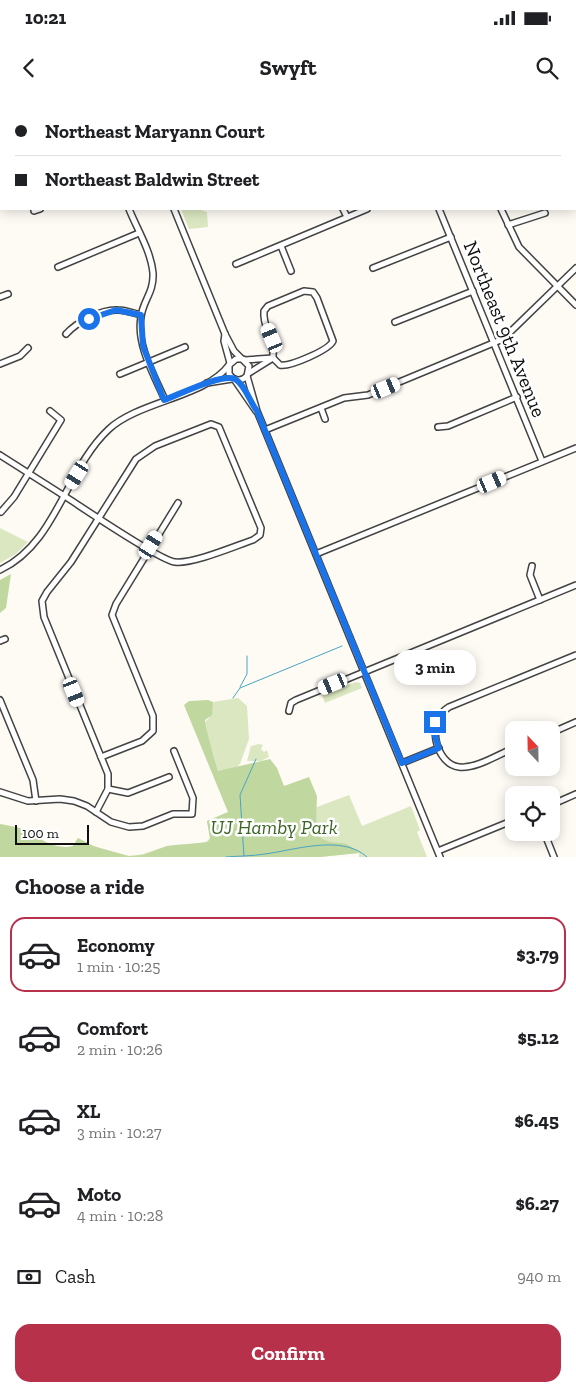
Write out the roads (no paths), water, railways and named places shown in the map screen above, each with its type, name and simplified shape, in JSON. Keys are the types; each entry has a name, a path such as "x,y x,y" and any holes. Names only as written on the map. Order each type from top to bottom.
{"street":[{"path":"129,210 149,256 153,284 141,315 143,346 164,400"},
{"path":"174,210 225,334 234,351 249,366 248,374 257,411"},
{"path":"344,210 347,217"},
{"path":"236,264 364,210"},
{"name":"Northeast 9th Avenue","path":"439,210 542,461"},
{"path":"501,210 519,248 576,305"},
{"path":"508,226 534,215 545,213"},
{"path":"58,267 139,234"},
{"path":"373,268 451,237"},
{"path":"281,246 291,271"},
{"path":"265,430 347,397 368,395 509,336 576,268"},
{"path":"304,291 313,292 333,335 331,346 284,366 276,363 273,358 274,345 264,319 265,308 304,291"},
{"path":"395,322 473,291"},
{"path":"0,297 8,294"},
{"path":"66,334 73,325 110,310 121,310 141,315"},
{"path":"225,334 224,341 230,364 228,371 243,388 257,411 439,854 505,824"},
{"path":"120,374 184,347"},
{"path":"0,364 20,356 28,348"},
{"path":"206,383 236,359 273,358"},
{"path":"0,570 30,549 96,445 110,428 129,416 206,383 225,378 241,380 273,358"},
{"path":"438,427 448,426 517,397"},
{"path":"321,408 325,419"},
{"path":"1,512 27,475 61,420 50,411"},
{"path":"0,456 27,475 64,496 99,518 149,549 171,562 178,563 254,540 260,535 260,528 219,427 215,424 155,446 140,456 99,518 71,562 46,592 42,606 108,774 108,789 96,812"},
{"path":"316,554 576,448"},
{"path":"101,757 142,740 153,731 153,716 112,615 116,604 178,503"},
{"path":"532,566 530,575 540,600"},
{"path":"289,711 290,703 296,700 576,585"},
{"path":"505,752 469,766 460,767 447,761 439,748 434,728 437,717 444,710 576,655"},
{"path":"0,700 34,783 36,801"},
{"path":"560,729 576,722"},
{"path":"402,763 439,748"},
{"path":"0,792 17,799 36,801 71,800 114,823 132,827 145,825 170,815 192,814 193,798 174,751"},
{"path":"108,789 128,793 169,777"},
{"path":"560,801 576,794"},
{"path":"548,841 554,857"}],"waterway":[{"path":"233,698 240,688 342,646"},
{"path":"240,687 247,674 247,656"},
{"path":"244,856 240,795 256,759"},
{"path":"226,857 260,855 318,845 345,846 357,850 367,857"}],"park label":[{"name":"UJ Hamby Park","path":"274,827"}]}
